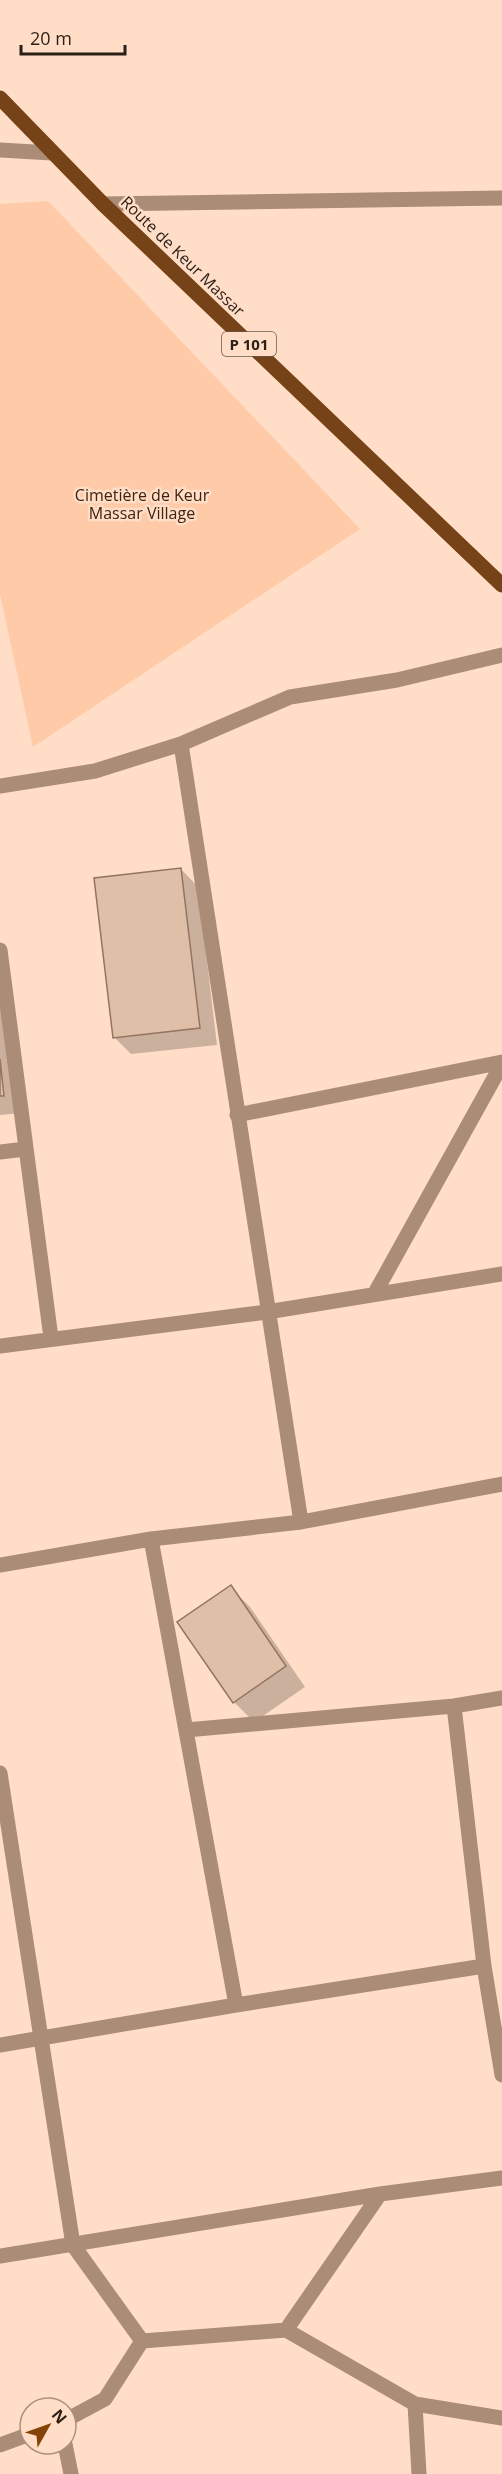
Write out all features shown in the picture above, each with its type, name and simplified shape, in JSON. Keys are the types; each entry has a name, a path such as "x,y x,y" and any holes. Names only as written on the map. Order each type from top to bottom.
{"main road":[{"name":"Route de Keur Massar","path":"0,98 103,204 502,585"}],"street":[{"path":"0,150 52,153"},
{"path":"103,204 502,198"},
{"path":"0,786 95,771 181,744 290,697 397,680 502,655"},
{"path":"181,744 301,1522"},
{"path":"0,950 51,1338"},
{"path":"237,1115 502,1063"},
{"path":"375,1293 502,1063"},
{"path":"0,1152 25,1149"},
{"path":"0,1346 267,1312 502,1274"},
{"path":"0,1565 151,1539 301,1522 502,1484"},
{"path":"151,1539 236,2005"},
{"path":"186,1730 454,1706 502,1698"},
{"path":"454,1706 484,1966 502,2075"},
{"path":"0,1773 73,2244 142,2341"},
{"path":"0,2045 484,1966"},
{"path":"0,2256 380,2194 502,2178"},
{"path":"286,2330 380,2194"},
{"path":"142,2341 286,2330 415,2404 502,2418"},
{"path":"78,2414 105,2399 142,2341"},
{"path":"415,2404 419,2474"},
{"path":"0,2445 18,2438"},
{"path":"67,2456 71,2474"}],"green space":[{"name":"Cimetière de Keur Massar Village","path":"48,201 360,529 33,747 0,594 0,204"}],"building":[{"path":"181,868 200,1028 113,1038 94,878"},
{"path":"0,1059 4,1096 0,1096"},
{"path":"231,1585 286,1666 233,1703 177,1622"}]}
